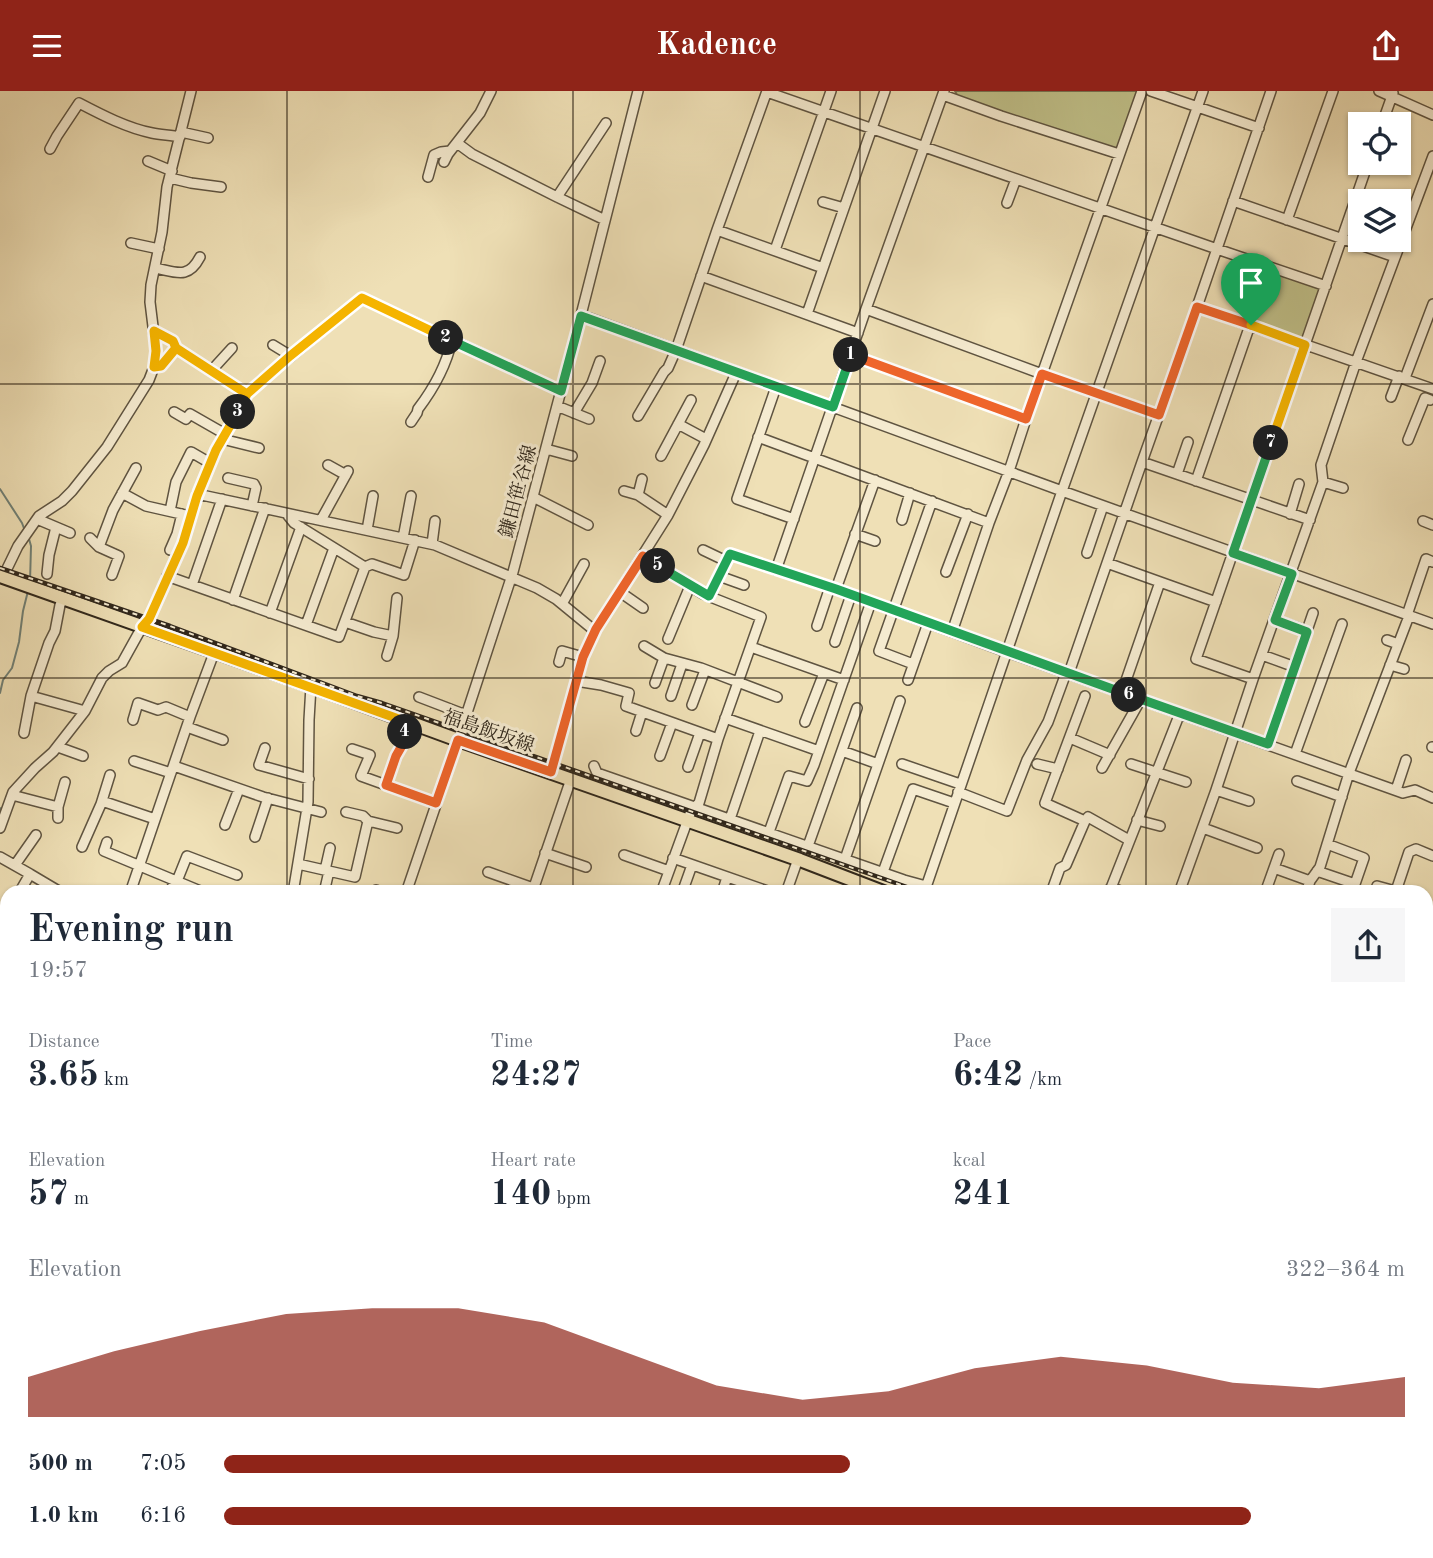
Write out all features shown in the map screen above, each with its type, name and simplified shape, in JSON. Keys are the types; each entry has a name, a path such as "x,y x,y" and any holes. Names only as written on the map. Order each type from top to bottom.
{"main road":[{"name":"福島飯坂線","path":"1,577 865,885"}],"street":[{"path":"1,577 39,516 62,501 89,472 149,380 156,351 150,302 151,285 171,174 191,91"},
{"path":"444,162 480,113 491,91"},
{"name":"鎌田笹谷線","path":"409,885 512,577 638,91"},
{"path":"638,416 676,350 767,91 1326,286"},
{"path":"775,250 831,91"},
{"path":"807,314 885,91"},
{"path":"952,632 1142,91"},
{"path":"1151,91 1258,128"},
{"path":"926,885 1203,91"},
{"path":"902,764 1007,811 1027,760 1048,722 1068,673 1271,91"},
{"path":"1287,220 1333,91"},
{"path":"1379,91 1392,94 1433,115"},
{"path":"776,570 943,93 1001,116 1119,155"},
{"path":"1386,112 1392,94"},
{"path":"50,149 79,103 142,131 159,135 181,134 208,138"},
{"path":"557,197 606,123"},
{"path":"428,177 434,155 454,147 604,220"},
{"path":"1182,885 1324,482 1321,465 1356,362 1433,156"},
{"path":"148,161 191,183 221,187"},
{"path":"1253,679 1196,659 1364,175"},
{"path":"1007,203 1016,179"},
{"path":"1233,201 1395,257"},
{"path":"823,202 844,208"},
{"path":"717,230 823,268"},
{"path":"131,243 159,249"},
{"path":"155,268 185,273 194,268 200,257"},
{"path":"1238,292 1249,260"},
{"path":"701,277 858,333"},
{"path":"170,550 210,463 247,394 362,298 561,391"},
{"path":"1391,397 1433,304"},
{"path":"1197,307 1402,377 1432,395"},
{"path":"866,309 1159,415"},
{"path":"581,316 1433,624"},
{"path":"1196,481 1251,325"},
{"path":"154,331 173,341 176,348 247,394"},
{"path":"411,422 443,370 452,340"},
{"path":"273,345 290,356"},
{"path":"154,367 161,366 176,348"},
{"path":"211,371 232,348"},
{"path":"851,355 1026,419"},
{"path":"575,413 592,383 600,361"},
{"path":"551,772 583,657 595,631 668,515 736,373"},
{"path":"776,387 737,499 794,519"},
{"path":"1408,440 1425,398 1432,395"},
{"path":"661,456 691,400"},
{"path":"557,406 589,419"},
{"path":"174,412 187,419 190,414 223,437 259,448"},
{"path":"678,424 706,439"},
{"path":"758,437 989,523"},
{"path":"1177,474 1188,442"},
{"path":"546,449 572,456"},
{"path":"170,511 176,482 191,452 210,463"},
{"path":"1142,462 1310,520"},
{"path":"321,520 347,473 328,465"},
{"path":"99,547 108,520 136,468"},
{"path":"228,478 254,484 256,488 252,506"},
{"path":"638,495 642,478"},
{"path":"817,626 875,480"},
{"path":"1324,482 1343,488"},
{"path":"1290,514 1299,484"},
{"path":"624,491 638,495 668,515"},
{"path":"122,493 146,506 186,515"},
{"path":"902,520 910,493"},
{"path":"198,494 432,544 537,588 595,631"},
{"path":"367,530 373,496"},
{"path":"403,538 411,496"},
{"path":"533,496 588,525"},
{"path":"192,585 222,499"},
{"path":"913,664 879,651 932,501"},
{"path":"1087,553 1103,506"},
{"path":"233,600 265,508"},
{"path":"286,513 294,523 365,568"},
{"path":"0,828 12,795 58,747 85,711 103,678 122,663 149,619 183,543 186,515"},
{"path":"946,572 968,515"},
{"path":"432,544 435,521"},
{"path":"34,524 56,527 70,533"},
{"path":"47,574 56,527"},
{"path":"270,613 300,527"},
{"path":"855,534 875,541"},
{"path":"90,538 99,547 119,556 112,575"},
{"path":"167,576 339,637 365,568 372,565 404,575 415,540"},
{"path":"306,625 334,548"},
{"path":"703,549 726,561"},
{"path":"709,596 730,554 833,588 1403,793 1415,790 1433,798"},
{"path":"643,556 709,596 761,617 725,718 699,803 691,811 664,885"},
{"path":"1309,885 1327,844 1349,773 1398,644 1426,559 1433,562"},
{"path":"1107,563 1216,602"},
{"path":"562,604 584,564"},
{"path":"719,576 744,585"},
{"path":"1122,692 1160,582"},
{"path":"668,639 690,586"},
{"path":"620,592 643,608"},
{"path":"835,642 851,595"},
{"path":"24,733 32,696 55,631 63,598"},
{"path":"387,656 393,636 397,598"},
{"path":"769,832 789,776 807,781 871,602"},
{"path":"1268,744 1314,613"},
{"path":"1275,620 1307,632"},
{"path":"345,622 393,636"},
{"path":"908,680 928,623"},
{"path":"1295,754 1342,624"},
{"path":"1387,639 1398,644"},
{"path":"644,646 682,664 777,697"},
{"path":"751,647 844,680"},
{"path":"559,662 562,652 583,657"},
{"path":"133,885 214,653"},
{"path":"1262,655 1295,667"},
{"path":"655,683 664,657"},
{"path":"671,696 682,664"},
{"path":"1390,665 1404,669"},
{"path":"692,705 705,670"},
{"path":"805,722 824,673"},
{"path":"576,681 629,693 626,706 718,739"},
{"path":"294,885 307,808 312,686"},
{"path":"32,696 85,711"},
{"path":"1085,696 1045,803 1085,821"},
{"path":"419,697 466,715"},
{"path":"1102,768 1141,699"},
{"path":"845,859 900,701"},
{"path":"133,720 138,703 158,710 166,708 223,740"},
{"path":"808,846 857,708"},
{"path":"636,731 642,712"},
{"path":"1112,885 1180,713"},
{"path":"725,718 819,751"},
{"path":"386,785 404,742 407,722"},
{"path":"660,756 672,723"},
{"path":"730,819 760,731"},
{"path":"688,767 700,733"},
{"path":"1070,738 1110,755"},
{"path":"58,747 83,756"},
{"path":"265,748 259,765 309,779"},
{"path":"352,749 370,755 361,776 436,803"},
{"path":"842,751 878,764"},
{"path":"134,761 172,769 321,812"},
{"path":"1396,790 1406,761"},
{"path":"1037,764 1058,769"},
{"path":"1131,764 1186,782"},
{"path":"594,766 597,773 915,885"},
{"path":"82,847 110,775"},
{"path":"534,885 571,779"},
{"path":"1297,781 1342,797"},
{"path":"58,818 65,782"},
{"path":"225,825 239,789"},
{"path":"883,872 913,789 954,803"},
{"path":"1216,790 1249,801"},
{"path":"12,795 58,807"},
{"path":"255,837 268,798"},
{"path":"102,801 155,819"},
{"path":"346,812 397,828"},
{"path":"1054,885 1060,868 1066,865 1088,817 1129,840"},
{"path":"1137,820 1160,826"},
{"path":"298,864 355,877 368,821"},
{"path":"1203,828 1256,848"},
{"path":"15,865 36,835"},
{"path":"107,842 104,851 186,885"},
{"path":"1317,871 1355,884 1364,858 1327,844"},
{"path":"325,885 330,848"},
{"path":"1400,885 1409,852 1416,849 1433,856"},
{"path":"545,853 586,867"},
{"path":"1268,885 1279,854"},
{"path":"624,855 669,871"},
{"path":"174,885 187,856 237,876"},
{"path":"0,857 50,885"},
{"path":"673,858 727,877 741,885"},
{"path":"789,885 798,859"},
{"path":"685,885 692,865"},
{"path":"1274,869 1310,881"},
{"path":"488,872 520,885"},
{"path":"24,885 30,874"},
{"path":"724,885 727,877"}],"green space":[{"path":"955,91 1140,91 1119,151 958,97"},
{"path":"1268,271 1322,289 1303,339 1252,321"}],"waterway":[{"path":"0,489 25,531"},
{"path":"29,539 30,582"},
{"path":"0,693 3,680 12,668 28,591"},
{"path":"0,808 0,814"}],"railway":[{"path":"0,568 170,626 357,696 901,885"}],"route":[{"path":"1251,325 1197,307 1159,415 1042,374 1026,419 851,355 833,407 581,316 561,391 362,298 247,394 176,348 173,341 154,331 154,367 161,366 176,348 211,371 247,394 216,450 197,496 183,543 149,619 142,627 407,722 404,742 386,785 436,803 458,740 551,772 583,657 596,629 643,556 709,596 730,554 836,589 1268,744 1307,632 1275,620 1292,574 1233,553 1305,345 1251,325"}]}
